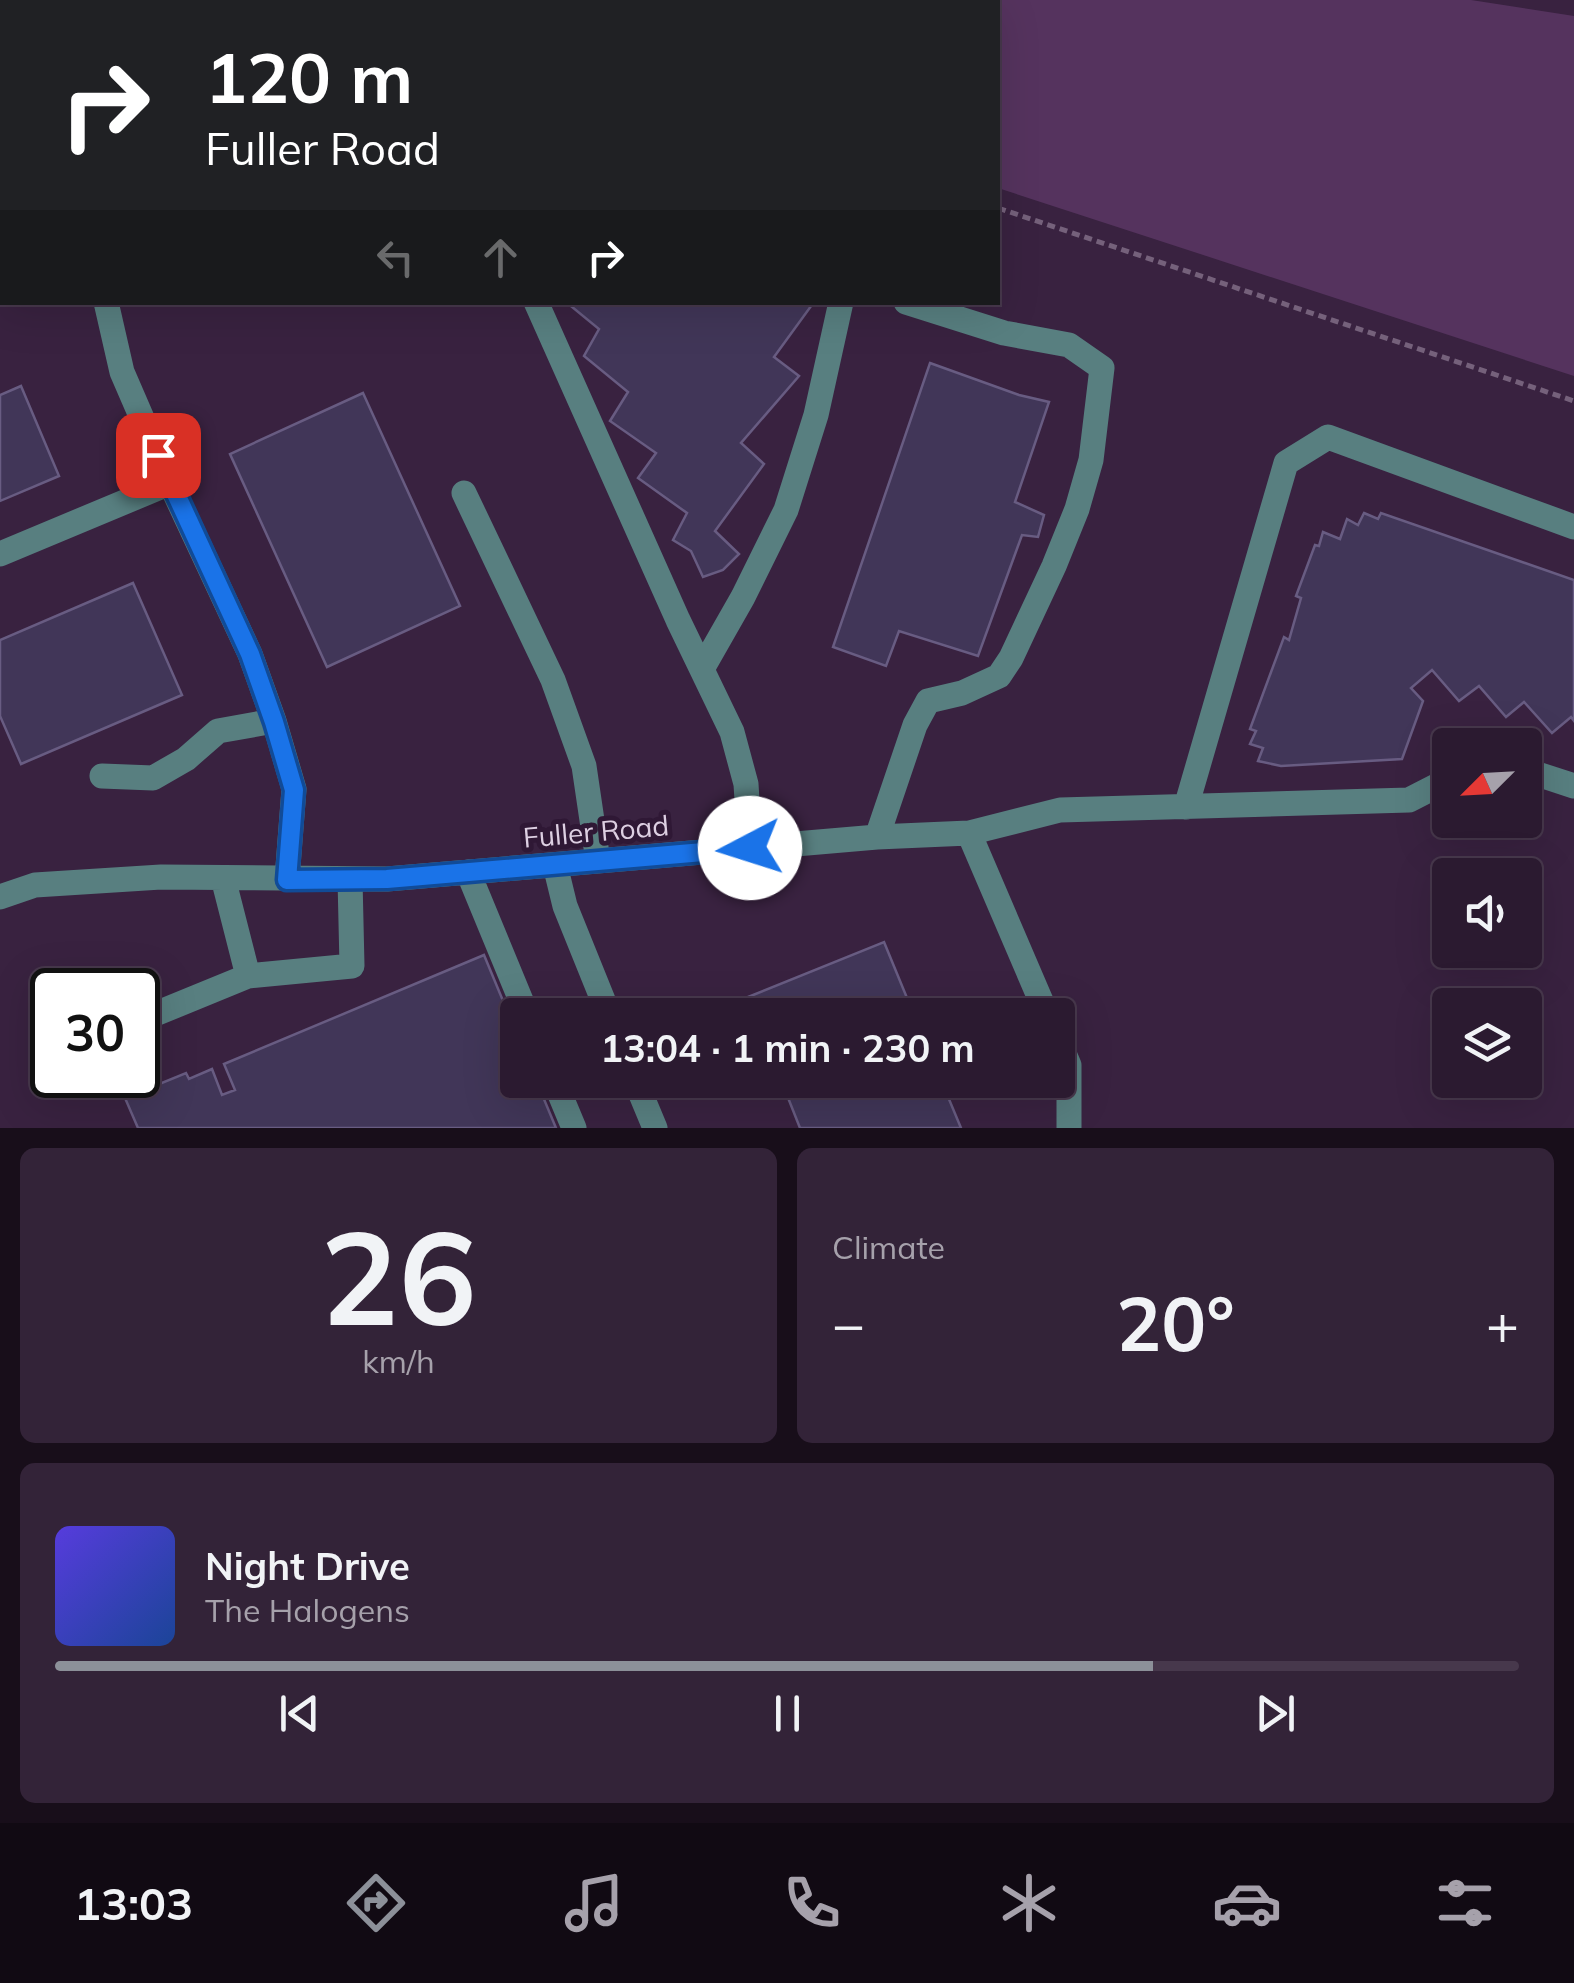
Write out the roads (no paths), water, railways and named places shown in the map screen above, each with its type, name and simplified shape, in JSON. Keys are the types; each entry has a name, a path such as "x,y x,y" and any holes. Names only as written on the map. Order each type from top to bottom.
{"street":[{"path":"107,305 122,372 250,654 274,722 294,790 287,880"},
{"path":"537,305 732,732 746,784 750,848"},
{"path":"702,669 786,510 816,415 841,305"},
{"path":"878,838 915,725 928,701 962,693 1000,676 1011,658 1077,510 1091,460 1102,368 1069,345 1004,333 915,305"},
{"path":"1186,807 1286,464 1328,438 1574,527"},
{"path":"0,554 170,483"},
{"path":"464,493 552,680 584,766 598,861"},
{"path":"102,776 153,778 218,732 274,722"},
{"path":"1542,776 1574,786"},
{"name":"Fuller Road","path":"0,897 35,885 161,878 387,879 969,833 1060,810 1409,800 1432,788"},
{"path":"969,833 1040,998"},
{"path":"555,865 565,906 602,998"},
{"path":"468,872 520,998"},
{"path":"223,878 248,976"},
{"path":"160,1013 248,976 352,966 350,879"},
{"path":"562,1098 574,1128"},
{"path":"643,1098 655,1128"},
{"path":"1069,1098 1069,1128"}]}
